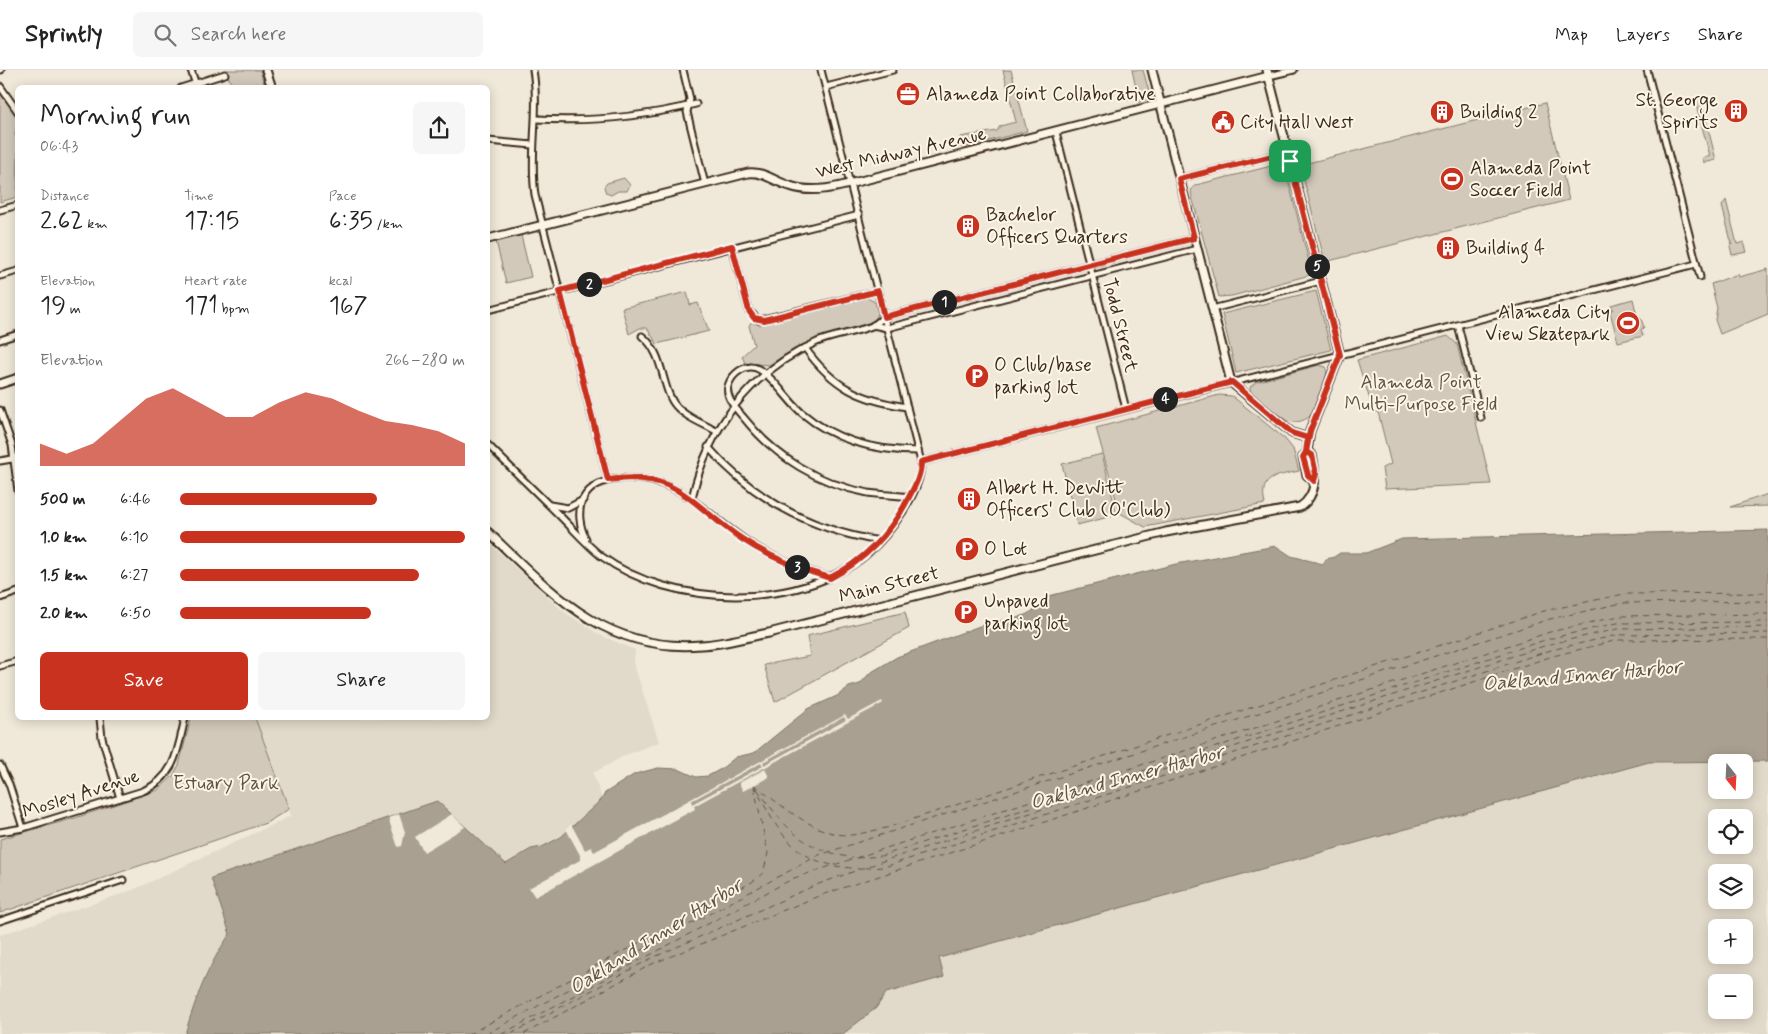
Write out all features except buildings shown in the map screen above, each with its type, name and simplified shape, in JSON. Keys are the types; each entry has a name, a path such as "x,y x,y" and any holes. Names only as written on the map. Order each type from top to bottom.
{"street":[{"path":"192,70 196,85 225,74"},
{"path":"266,70 271,85"},
{"path":"534,70 536,119 533,146 533,183 608,480"},
{"path":"683,70 690,99 687,112 705,184"},
{"path":"490,447 589,544 610,561 644,578 704,593 770,595 799,590 830,578 861,558 880,541 897,519 910,497 921,471 921,462 821,70"},
{"path":"826,87 893,70"},
{"path":"1152,70 1232,382 1292,433 1308,438 1340,355 1268,73"},
{"name":"West Midway Avenue","path":"490,238 754,172 764,174 788,186 808,190 851,184 1161,105 1268,73 1294,70"},
{"path":"1647,70 1700,277"},
{"path":"0,86 15,108"},
{"path":"536,119 619,118 696,104"},
{"name":"Todd Street","path":"1056,132 1126,409"},
{"path":"490,141 533,146"},
{"path":"1179,179 1288,152"},
{"path":"0,210 15,206"},
{"path":"490,309 858,215"},
{"path":"873,326 884,317 1194,238"},
{"path":"732,246 749,311 759,320 878,291"},
{"path":"692,498 708,447 716,431 734,405 766,373 805,348 831,337 873,326 887,328 1197,249"},
{"path":"921,462 1696,264"},
{"path":"0,276 15,271"},
{"path":"1212,309 1321,281"},
{"path":"1016,284 1018,294"},
{"path":"960,298 962,309"},
{"path":"1458,325 1481,418"},
{"path":"0,340 15,335"},
{"path":"642,336 650,344 676,407 716,431"},
{"path":"805,348 823,371 846,388 870,400 907,406"},
{"path":"910,497 854,490 811,474 787,459 767,443 734,405 728,396 731,378 739,370 750,366 766,373 782,394 802,413 837,436 883,449 918,451"},
{"path":"0,384 15,379"},
{"path":"0,410 15,456"},
{"name":"Main Street","path":"490,534 546,587 593,622 618,634 645,642 701,646 769,633 1191,526 1290,510 1306,503 1311,497 1314,481 1308,475 1303,457 1306,452 1308,438"},
{"path":"708,447 746,485 781,509 826,529 880,541"},
{"path":"0,461 15,459"},
{"path":"548,504 568,508 583,499 593,488 608,480 631,478 654,480 675,488 692,498 724,526 757,548 792,565 830,578"},
{"path":"583,499 580,521 589,544"},
{"path":"0,598 15,593"},
{"path":"0,666 15,662"},
{"path":"100,720 102,738 120,798"},
{"name":"Mosley Avenue","path":"0,832 23,828 150,788 167,774 176,756 185,720"},
{"path":"0,765 9,784 23,828"},
{"path":"0,921 123,880"}],"shaded area":[{"path":"490,544 564,612 600,635 635,650 634,665 659,742 626,755 593,773 602,799 561,837 542,847 531,849 506,864 437,801 338,835 230,934 208,969 197,994 185,1034 0,1034 0,935 133,890 291,816 256,720 490,720"},
{"path":"1753,761 1768,761 1768,1034 843,1034 876,1008 886,993 943,977 939,958 1649,762 1708,762 1708,799 1753,799"}],"green space":[{"path":"226,70 260,70 264,85 231,85"},
{"path":"1003,70 1011,70 1027,131 962,148 960,137 997,131 1000,126 1016,122"},
{"path":"1132,70 1143,70 1150,95 1146,100 1137,103 1135,97 1125,100 1123,91 1136,88"},
{"path":"0,90 15,112 15,198 0,202"},
{"path":"1700,96 1716,160 1704,163 1703,158 1710,156 1695,101"},
{"name":"Alameda Point Soccer Field","path":"1545,103 1569,200 1325,262 1300,165"},
{"path":"1279,164 1285,168 1311,270 1310,275 1232,296 1219,297 1191,193 1192,188 1196,185"},
{"path":"624,178 630,185 627,191 618,191 611,195 606,193 604,187 607,183"},
{"path":"1726,200 1737,244 1744,242 1747,252 1732,255 1730,246 1732,245 1722,206"},
{"path":"520,231 531,277 506,283 495,237"},
{"path":"1768,269 1768,314 1720,334 1715,320 1717,308 1711,284 1738,274 1739,277"},
{"path":"1316,291 1331,350 1236,373 1222,314"},
{"path":"687,292 690,305 698,303 709,331 657,344 647,328 640,328 629,334 622,308"},
{"path":"867,298 875,302 878,313 875,321 818,339 794,349 769,365 745,363 742,356 754,345 749,326 751,322 760,325"},
{"name":"Alameda City View Skatepark","path":"1633,299 1637,316 1641,319 1644,327 1641,330 1643,336 1618,342 1610,312 1613,309 1611,305"},
{"name":"Alameda Point Multi-Purpose Field","path":"1448,336 1457,344 1491,484 1385,489 1382,468 1391,464 1378,412 1374,412 1357,360"},
{"path":"1319,365 1326,367 1326,377 1319,400 1313,412 1305,420 1287,421 1251,395 1250,387 1256,382"},
{"path":"1219,395 1232,396 1285,439 1293,449 1299,471 1277,476 1267,483 1264,488 1265,504 1145,527 1120,513 1096,428"},
{"path":"1102,454 1117,515 1077,525 1062,464"},
{"path":"1768,494 1768,506 1730,507"},
{"path":"905,612 909,628 775,702 764,665 810,656 807,636"},
{"name":"Estuary Park","path":"190,720 256,720 289,809 266,823 0,913 0,839 75,818 158,790 173,776 179,765"}],"water":[{"name":"Oakland Inner Harbor","path":"1768,530 1768,761 1753,761 1753,754 1708,754 1708,762 1649,762 939,958 944,977 886,993 876,1008 843,1034 185,1034 203,982 230,934 211,878 437,801 506,864 531,849 542,847 561,837 602,799 605,793 635,774 658,768 678,769 696,777 708,776 721,769 736,757 754,753 808,709 837,696 849,687 860,684 870,673 897,657 993,621 1017,618 1037,608 1049,596 1176,564 1276,546 1291,556 1323,564 1326,559 1340,553 1366,553 1402,539"}],"pier":[{"path":"882,701 883,703 694,806 695,809 535,897 529,888 580,860 580,855 566,829 571,824 585,850 591,847 594,852 845,715 848,719","holes":["844,717 846,720 764,765 763,762","761,763 763,766 692,804 691,801"]},
{"path":"765,769 769,777 743,791 739,783"},
{"path":"399,814 405,832 402,846 398,847 388,818"},
{"path":"452,814 465,827 424,852 415,837"}],"ferry route":[{"path":"754,785 787,810 812,825 838,834 859,834 886,828 1544,611 1624,594 1768,593"},
{"path":"486,1034 819,855 1550,619 1622,603 1768,601"},
{"path":"502,1034 794,878 1550,632 1619,616 1768,614"},
{"path":"857,858 881,856 1548,639 1617,623 1768,622"},
{"path":"511,1034 650,959 816,885 883,861 1550,644 1618,629 1768,627"},
{"path":"865,868 884,867 1551,650 1618,635 1768,633"},
{"path":"524,1034 652,964 821,895 1553,656 1618,640 1768,639"},
{"path":"754,785 783,835 804,854 832,865"},
{"path":"469,1034 752,882 763,874 768,853 754,787"},
{"path":"757,789 787,827 808,843 820,849 853,858"},
{"path":"835,866 859,869"}],"place":[{"name":"Alameda Point Collaborative","path":"908,94"},
{"name":"St. George Spirits","path":"1736,111"},
{"name":"Building 2","path":"1442,112"},
{"name":"City Hall West","path":"1223,122"},
{"name":"Alameda Point Soccer Field","path":"1452,179"},
{"name":"Bachelor Officers Quarters","path":"968,226"},
{"name":"Building 4","path":"1448,248"},
{"name":"Alameda City View Skatepark","path":"1628,323"},
{"name":"O Club/base parking lot","path":"977,376"},
{"name":"Albert H. DeWitt Officers' Club (O'Club)","path":"969,499"},
{"name":"O Lot","path":"967,549"},
{"name":"Unpaved parking lot","path":"966,612"}],"route":[{"path":"1290,161 1288,152 1179,179 1194,238 884,317 878,291 764,320 754,318 749,311 732,246 560,291 608,480 631,478 664,483 692,498 724,526 757,548 792,565 830,578 861,558 889,530 904,508 917,481 921,471 921,462 1232,382 1239,390 1292,433 1308,438 1306,452 1312,455 1316,474 1314,481 1308,475 1303,457 1306,452 1310,431 1340,355 1290,161"}]}
